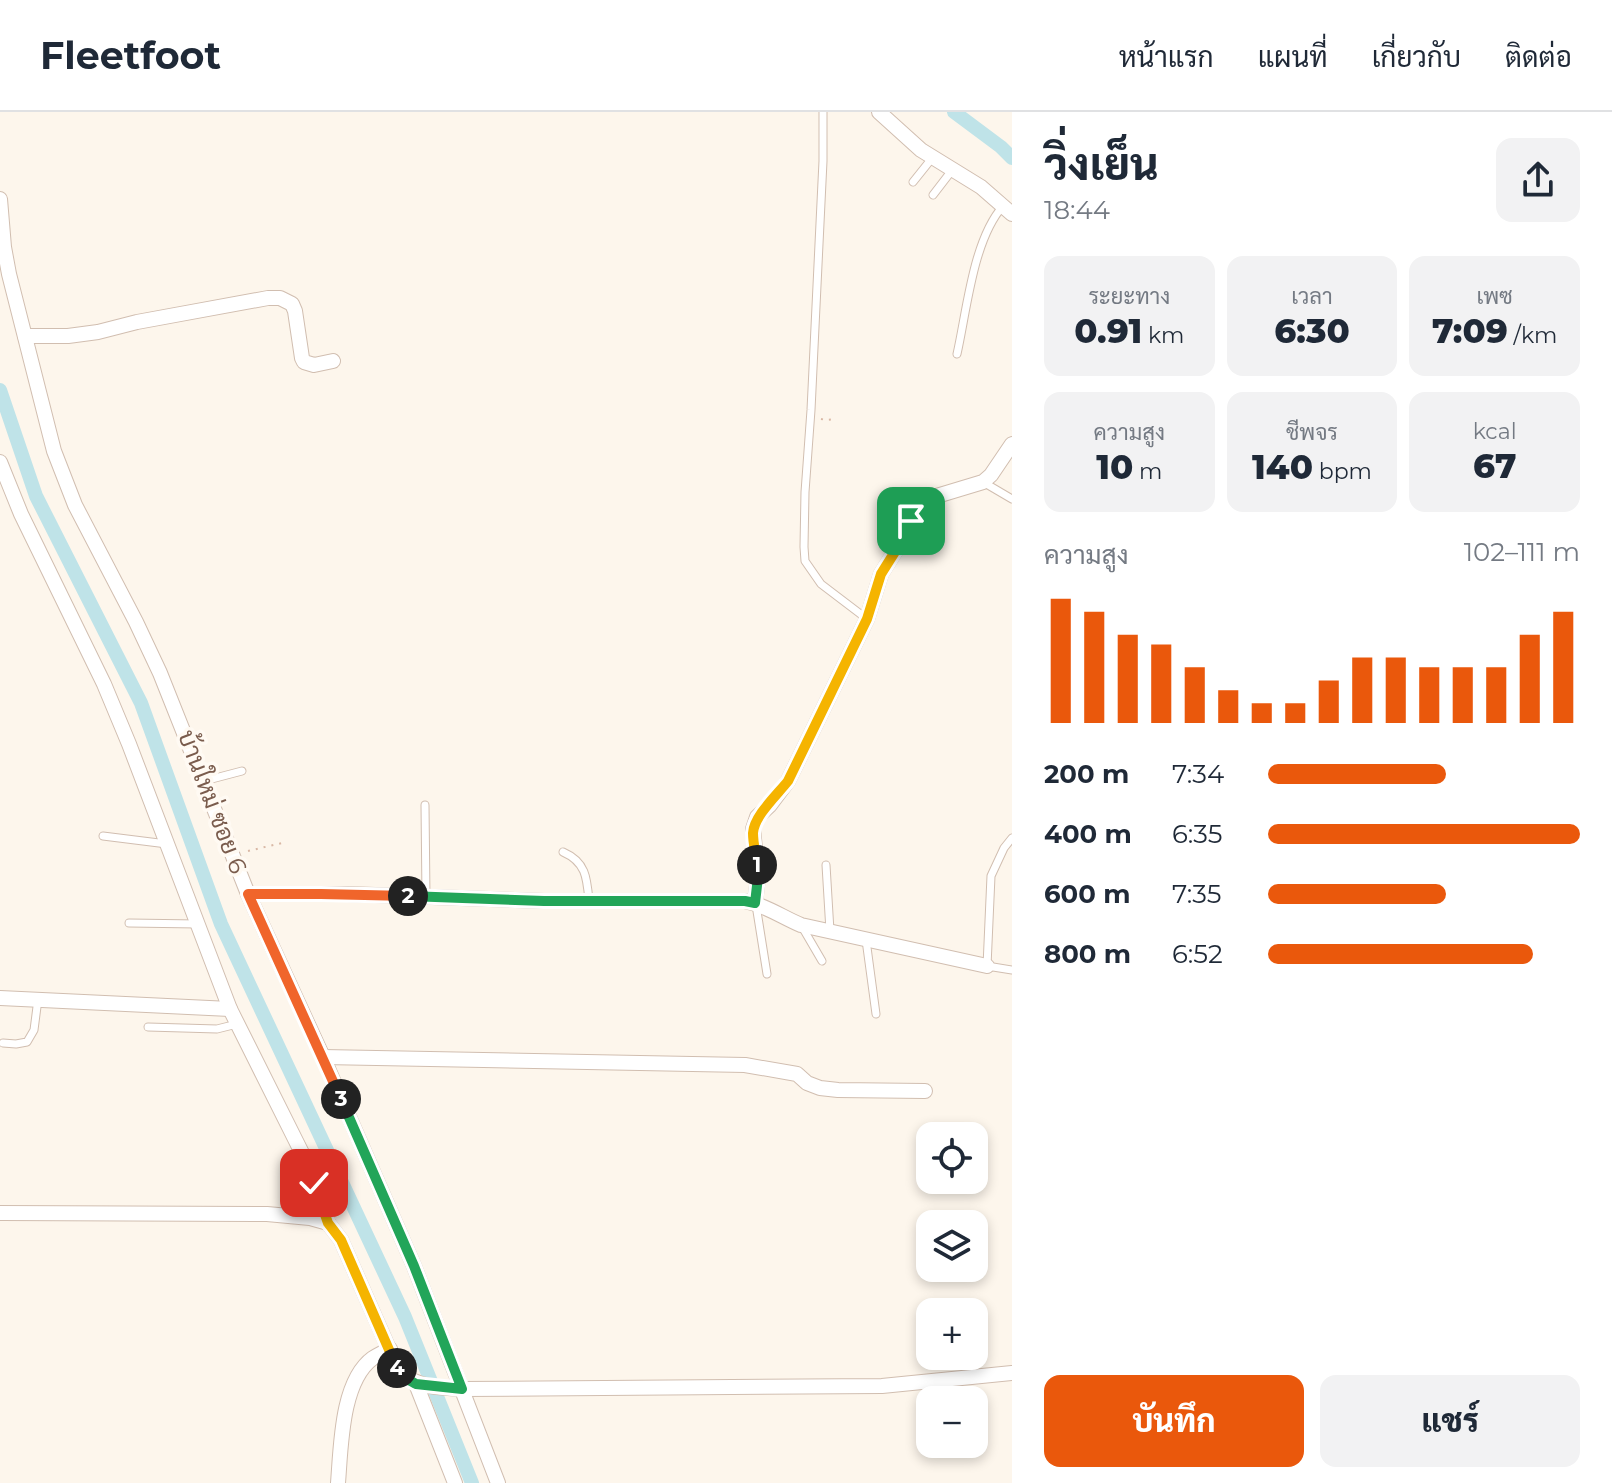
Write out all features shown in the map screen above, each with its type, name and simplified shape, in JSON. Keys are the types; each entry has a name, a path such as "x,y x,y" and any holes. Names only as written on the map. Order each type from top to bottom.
{"street":[{"path":"879,112 921,150 981,187 1007,210"},
{"name":"บ้านใหม่ ซอย 6","path":"0,199 4,247 54,451 75,505 148,647 180,721 248,894 414,1266 457,1388 498,1483"},
{"path":"25,336 98,332 220,306 280,298 292,304 295,311 304,362 314,365 333,361"},
{"path":"755,903 758,877 753,829 757,817 788,781 867,619 881,574 916,511 930,498 983,482 1012,444"},
{"path":"0,462 21,514 104,684 230,1009 302,1153 328,1223 341,1240 399,1372 409,1381 457,1388 882,1386 1012,1373"},
{"path":"248,894 745,901 801,925 987,966"},
{"path":"0,998 230,1009"},
{"path":"323,1057 745,1065 797,1074 807,1083 820,1088 925,1091"},
{"path":"0,1213 267,1214 328,1223"},
{"path":"338,1483 343,1421 352,1387 373,1358 390,1349"},
{"path":"421,1384 455,1483"}],"lane":[{"path":"823,112 805,492 805,561 821,584 867,619"},
{"path":"913,182 933,157"},
{"path":"933,195 953,169"},
{"path":"957,354 968,297 989,224 1007,210"},
{"path":"983,482 1012,499"},
{"path":"909,527 939,531"},
{"path":"204,781 242,771"},
{"path":"425,805 426,897"},
{"path":"103,836 167,844"},
{"path":"1012,838 991,876 987,966 1012,970"},
{"path":"563,852 574,857 582,867 589,901"},
{"path":"826,865 830,931"},
{"path":"755,903 767,974"},
{"path":"129,923 198,924"},
{"path":"801,925 822,961"},
{"path":"866,939 876,1014"},
{"path":"3,1043 27,1042 34,1030 38,999"},
{"path":"148,1027 217,1029 238,1024"}],"path":[{"path":"811,410 817,417 835,419"},
{"path":"232,855 282,843"}],"waterway":[{"path":"954,112 1012,158"},
{"path":"0,390 36,496 141,703 221,924 405,1317 472,1483"}],"route":[{"path":"314,1183 328,1223 341,1240 399,1372 416,1384 462,1389 414,1266 248,894 755,903 758,877 753,829 757,817 788,781 867,619 881,574 911,521"}]}
